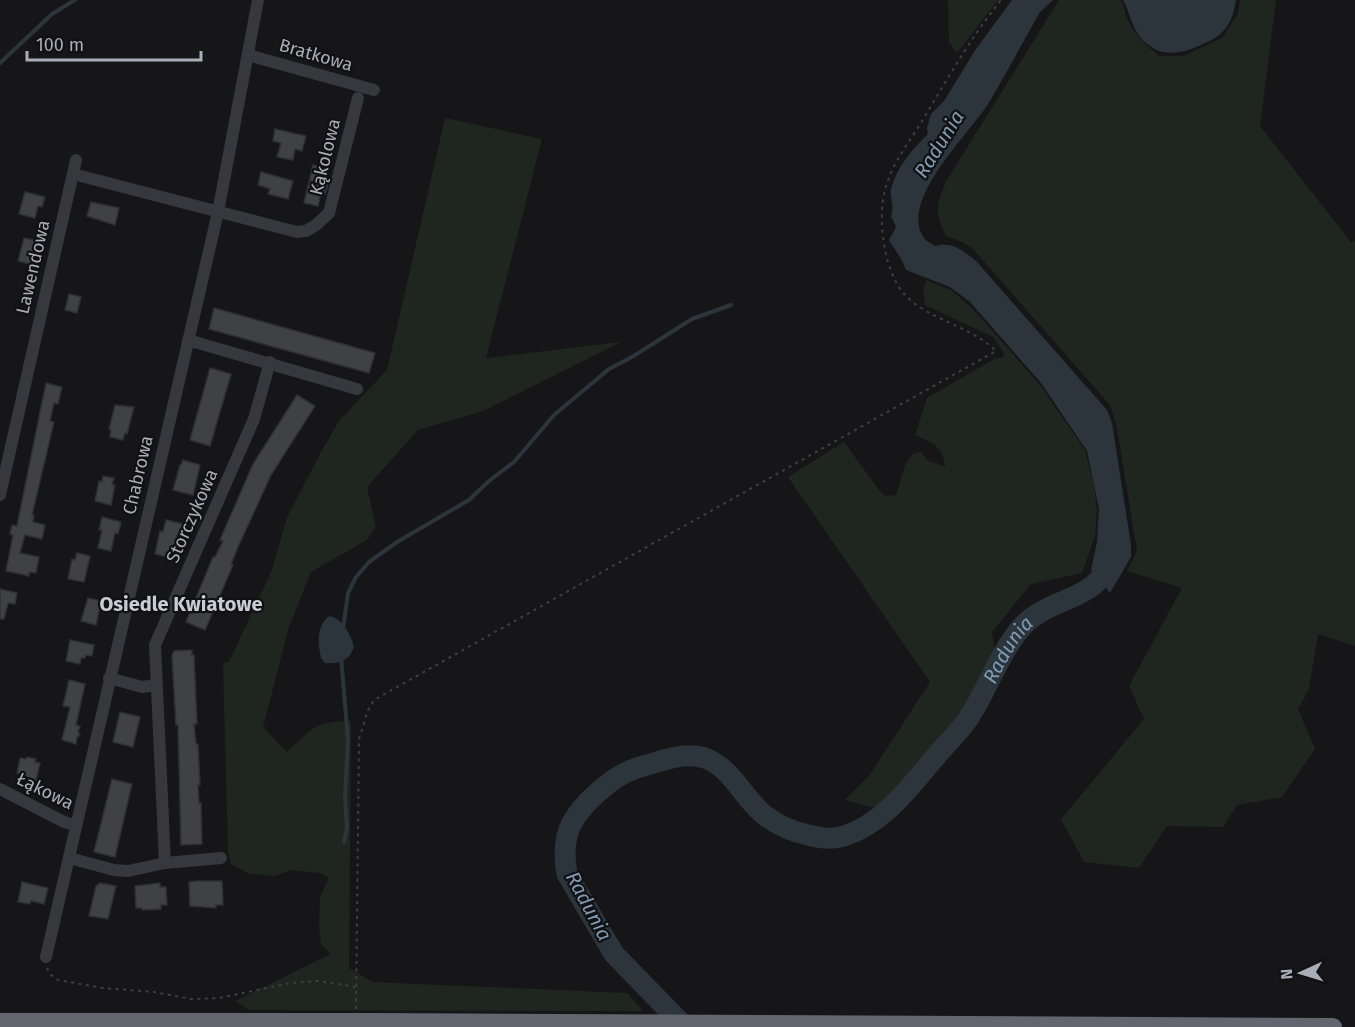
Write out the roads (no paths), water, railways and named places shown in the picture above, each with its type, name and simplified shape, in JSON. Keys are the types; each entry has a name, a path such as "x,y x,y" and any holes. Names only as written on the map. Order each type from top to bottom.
{"highway":[{"path":"0,1022 1333,1027"}],"street":[{"name":"Chabrowa","path":"46,957 218,212 258,0"},
{"name":"Bratkowa","path":"248,55 374,90"},
{"name":"Kąkolowa","path":"218,212 297,232 306,231 316,225 329,213 358,98"},
{"name":"Lawendowa","path":"0,495 76,160"},
{"path":"73,174 218,212"},
{"path":"188,340 357,389"},
{"name":"Storczykowa","path":"165,863 155,645 254,419 270,362"},
{"path":"109,678 142,687 156,684"},
{"name":"Łąkowa","path":"0,789 64,822 75,825"},
{"path":"69,858 128,872 165,863 221,858"}],"water":[{"path":"1012,0 1053,0 1040,12 988,104 939,168 920,206 919,223 924,238 929,242 935,246 947,245 958,248 977,262 1107,410 1112,423 1131,545 1131,557 1110,593 1091,570 1097,542 1099,509 1087,451 1041,383 970,302 950,287 906,270 889,240 896,227 891,216 891,192 897,173 911,152 928,134 927,128 931,114 944,101 976,49"},
{"path":"1123,0 1236,0 1231,19 1219,35 1193,48 1169,53 1155,49 1141,38"},
{"path":"329,616 338,620 345,628 354,647 347,658 335,663 325,663 321,658 319,647 320,630"}],"waterway":[{"path":"0,63 52,14 75,0"},
{"path":"343,629 348,593 356,577 369,562 397,542 469,500 514,462 554,415 609,369 692,319 731,305"},
{"name":"Radunia","path":"685,1027 614,954 567,874 565,856 567,836 575,817 589,800 617,778 634,769 682,756 694,756 705,758 724,770 759,810 786,828 802,834 826,838 844,836 858,830 872,822 896,802 961,728 975,708 1005,650 1020,629 1045,610 1085,591 1097,582 1105,571 1111,555"},
{"path":"341,657 348,740 345,798 347,828 344,842"}],"district":[{"name":"Osiedle Kwiatowe","path":"181,604"}]}
